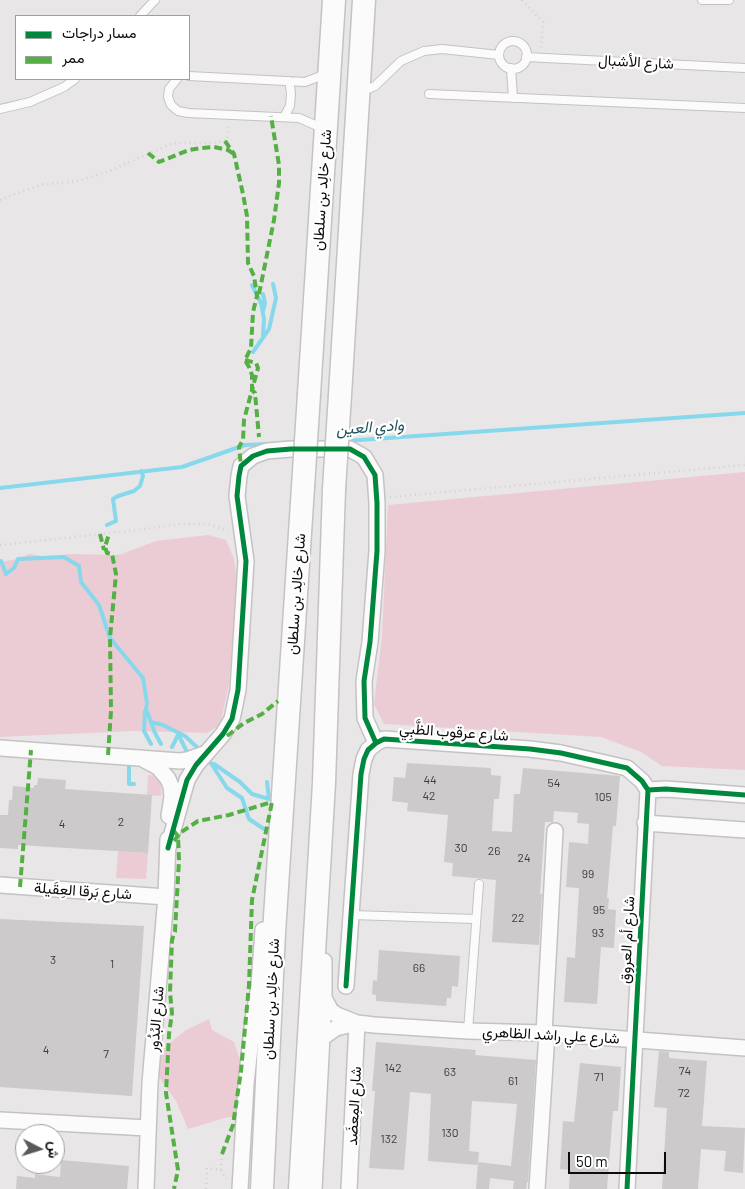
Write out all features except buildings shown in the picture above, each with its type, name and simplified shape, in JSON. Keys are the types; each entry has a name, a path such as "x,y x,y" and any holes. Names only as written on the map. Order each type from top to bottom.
{"main road":[{"name":"شارع خالِد بن سلطان","path":"262,1189 274,933 334,0"},
{"name":"شارع خالِد بن سلطان","path":"310,1185 334,489 364,0"}],"street":[{"path":"168,848 187,780 204,754 223,734 232,719 238,690 246,561 237,496 240,466 253,456 267,451 350,448 364,457 375,475 377,551 370,642 364,681 365,718 376,743 368,750 361,774 346,986"},
{"name":"شارع عرقوب الظَّبِي","path":"376,743 384,739 530,749 561,753 627,768 642,781 648,790"},
{"path":"0,748 165,760 186,760 204,754"},
{"path":"141,758 158,767 171,786 172,797 168,820 168,848"},
{"path":"165,760 177,766 183,785 183,795"},
{"path":"234,1186 252,1019 259,986 269,852 285,778"},
{"path":"310,1185 321,1073 324,998 324,916 328,828 324,783"},
{"path":"648,790 666,789 745,795"},
{"name":"شارع أم العروق","path":"627,1189 648,790"},
{"path":"645,823 745,830"},
{"path":"537,1189 555,831"},
{"name":"شارع البُدُور","path":"146,1189 150,1083 166,897 168,848"},
{"name":"شارع بَرقا العِقَيلة","path":"0,885 166,897"},
{"path":"324,998 331,1011 357,1023"},
{"path":"322,1038 336,1028 357,1023"},
{"name":"شارع علي راشد الظاهري","path":"357,1023 468,1031 546,1033 745,1048"},
{"name":"شارع المِعضَد","path":"349,1189 357,1023"},
{"path":"0,1120 148,1128"}],"lane":[{"path":"141,15 155,0"},
{"path":"702,0 729,0"},
{"path":"512,41 520,43 526,49 526,57 523,65 511,68 501,62 499,55 501,47 512,41"},
{"path":"359,89 375,86 401,61 424,51 442,49 499,55"},
{"name":"شارع الأشبال","path":"526,57 745,68"},
{"path":"511,68 512,98"},
{"path":"190,76 305,82 330,72"},
{"path":"0,109 30,102 64,87 74,80"},
{"path":"176,80 169,89 168,97 171,105 178,111 300,118 327,131"},
{"path":"284,117 290,106 291,93 288,81"},
{"path":"429,94 745,108"},
{"path":"468,1031 479,884"},
{"path":"352,914 475,919"}],"path":[{"path":"522,0 543,22 540,58"},
{"path":"0,200 40,185 78,181 107,172 173,143 211,143 227,140 229,115"},
{"path":"387,497 745,465"},
{"path":"0,545 180,524 207,524 228,530 232,538"},
{"path":"222,1154 221,1170 234,1186"},
{"path":"206,1189 207,1168 221,1170"}],"shaded area":[{"path":"745,472 745,770 662,766 641,752 601,737 384,724 374,704 382,636 388,505"},
{"path":"208,535 226,540 234,559 237,580 229,684 220,725 207,733 133,731 0,737 0,562 18,559 29,554 49,557 68,554 119,555 156,541"},
{"path":"148,775 162,776 161,796 147,795"},
{"path":"118,851 148,853 146,879 116,878"},
{"path":"209,1019 212,1030 234,1042 240,1060 236,1117 228,1117 188,1129 176,1101 159,1077 160,1051 186,1030"}],"waterway":[{"path":"253,352 269,329 276,298 273,284"},
{"path":"252,285 261,303 264,319 263,335"},
{"path":"263,294 265,303 263,311"},
{"name":"وادي العين","path":"345,441 745,413"},
{"name":"وادي العين","path":"0,488 182,467 245,445 268,444"},
{"path":"107,525 116,521 113,499 134,491 140,486 143,476 141,471"},
{"path":"1,561 6,574 14,568 18,559 64,557 79,566 81,582 99,605 110,638 143,678 147,703 146,709 151,722 163,725 185,736 200,750"},
{"path":"145,711 144,731 151,744"},
{"path":"151,722 161,744"},
{"path":"172,747 179,733"},
{"path":"179,734 187,752"},
{"path":"207,757 227,788 242,798 249,819 264,829"},
{"path":"129,762 129,784 134,784"},
{"path":"214,764 240,782 252,794 269,799 267,782"}],"marked path":[{"path":"259,294 274,220 279,183 279,165 271,116"},
{"path":"225,141 234,154 243,194 247,216 248,263 254,276 257,296 253,312 251,348 245,360 252,375 252,390 244,420 243,440 239,447 241,466"},
{"path":"148,153 159,162 189,150 201,148 214,147 228,150 234,154"},
{"path":"245,360 256,363 258,368 252,390 255,393 259,437"},
{"path":"100,534 104,550"},
{"path":"108,755 111,711 110,638 116,574 112,554 107,553 105,547 109,534"},
{"path":"227,736 244,723 262,714 278,701"},
{"path":"20,887 31,750"},
{"path":"174,841 180,833 198,821 229,815 272,802"},
{"path":"222,1154 233,1125 241,1071 249,985 252,900 272,802"},
{"path":"173,830 178,836 179,860 175,931 172,940 170,992 172,1013 166,1093 178,1170 174,1189"}],"cycle path":[{"path":"168,848 187,780 196,765 223,734 232,719 238,690 246,561 237,496 241,466 253,456 267,451 291,449 350,449 364,457 375,475 377,551 370,642 364,681 365,718 376,743"},
{"path":"346,986 361,774 368,750 376,743 384,739 530,749 561,753 627,768 642,781 648,790"},
{"path":"627,1189 648,790 666,789 745,795"}]}
